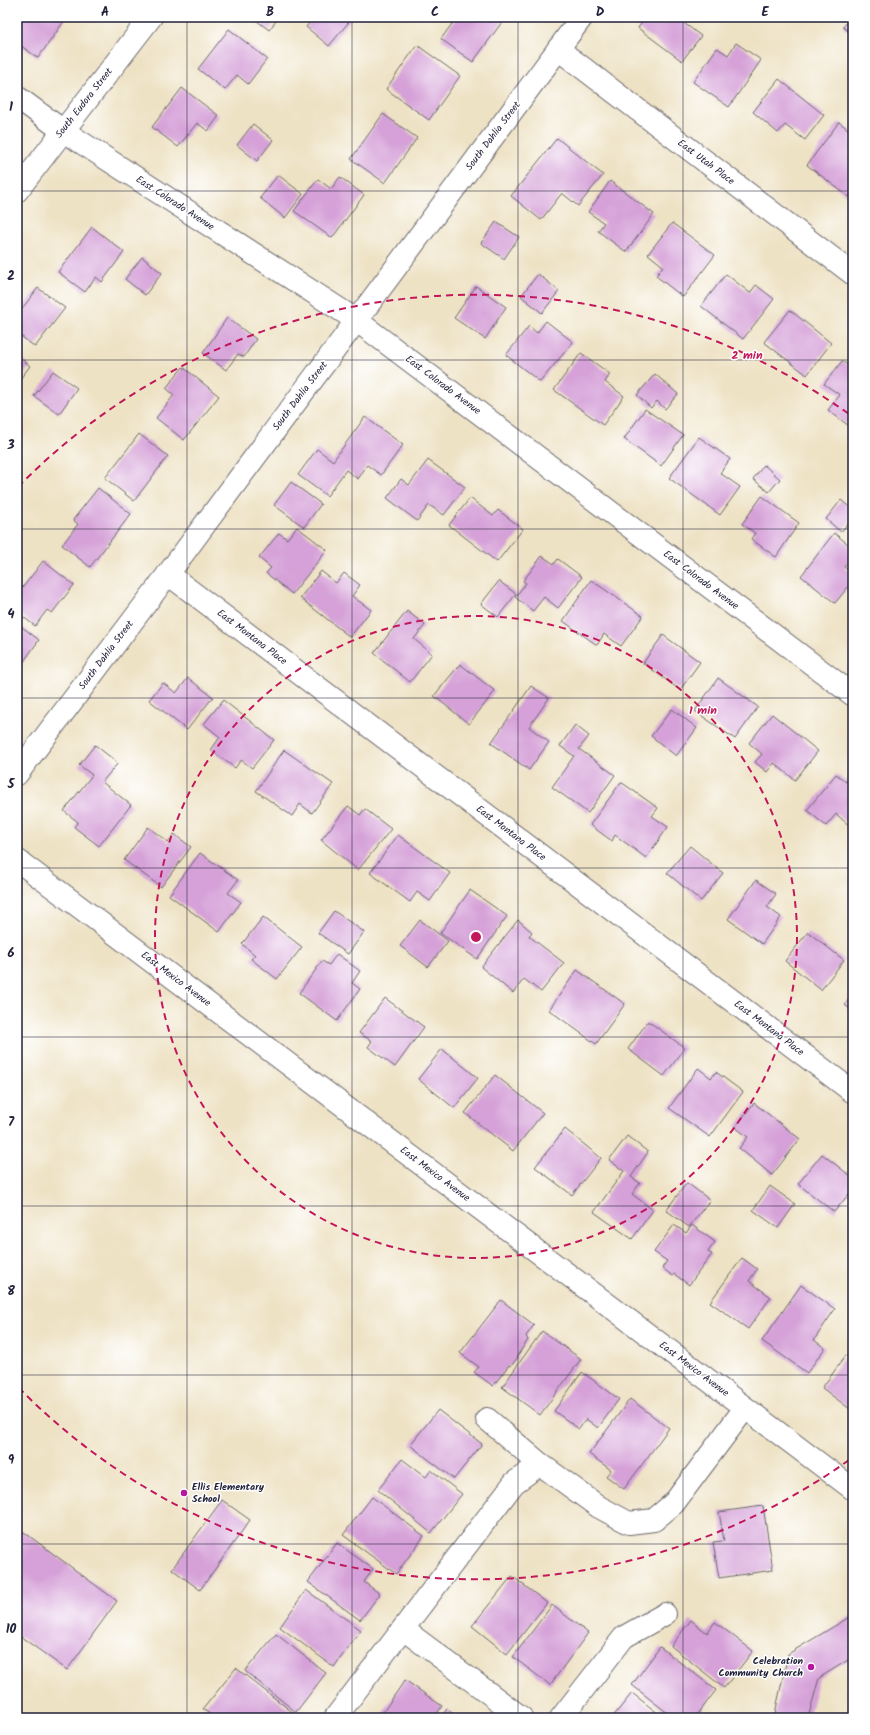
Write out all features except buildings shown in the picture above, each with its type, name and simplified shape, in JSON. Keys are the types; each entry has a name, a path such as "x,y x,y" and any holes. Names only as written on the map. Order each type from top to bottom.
{"street":[{"name":"South Eudora Street","path":"17,191 62,130 151,17"},
{"name":"South Dahlia Street","path":"17,774 168,574 582,17"},
{"name":"East Utah Place","path":"558,49 853,274"},
{"name":"East Colorado Avenue","path":"17,97 62,130 356,320 853,695"},
{"name":"East Montana Place","path":"168,574 853,1092"},
{"name":"East Mexico Avenue","path":"17,860 853,1489"},
{"path":"487,1419 540,1464 599,1507 629,1522 654,1520 674,1502 745,1408"},
{"path":"335,1718 514,1483 540,1464"},
{"path":"561,1718 624,1637 665,1614"},
{"path":"403,1629 522,1718"}],"place":[{"name":"Ellis Elementary School","path":"184,1493"},
{"name":"Celebration Community Church","path":"811,1667"}]}
